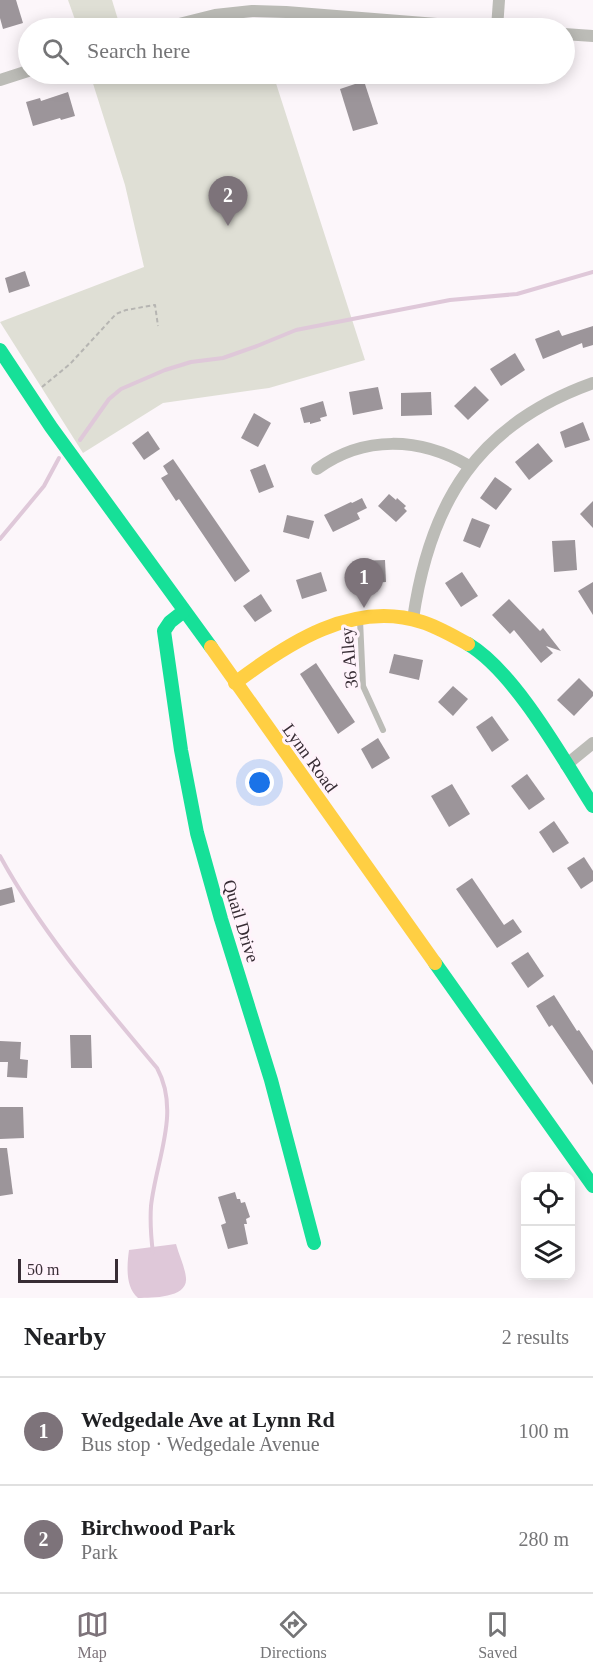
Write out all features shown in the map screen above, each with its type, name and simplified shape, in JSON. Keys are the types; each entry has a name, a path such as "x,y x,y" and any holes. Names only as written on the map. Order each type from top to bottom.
{"street":[{"path":"498,18 499,0"},
{"path":"203,18 252,11 361,18"},
{"path":"575,35 593,36"},
{"path":"0,80 18,74"},
{"name":"Lynn Road","path":"0,350 29,395 593,1186"},
{"path":"413,619 427,550 469,466 486,448 523,417 560,395 593,383"},
{"path":"317,469 343,453 383,443 411,445 447,455 469,466"},
{"name":"Quail Drive","path":"184,611 170,622 164,631 190,798 221,919 271,1080 314,1243"},
{"path":"235,683 258,664 290,645 337,623 360,616 413,619 442,630 484,655 525,704 593,806"},
{"path":"566,765 593,743"}],"lane":[{"name":"36 Alley","path":"360,616 363,686 383,730"}],"path":[{"path":"29,395 41,388 77,356 110,319 126,310 155,305 158,326"},
{"path":"73,352 77,356"}],"shaded area":[{"path":"68,0 112,0 117,18 74,18"},
{"path":"93,84 276,84 365,360 269,388 163,403 83,453 0,322 144,267 125,185"},
{"path":"176,1244 186,1278 185,1285 181,1290 168,1296 138,1298 129,1282 129,1250"}],"building":[{"path":"0,0 16,0 21,18 18,18 18,24 3,29 0,18"},
{"path":"355,84 365,84 378,124 353,131 340,89"},
{"path":"68,92 75,116 33,126 26,102 40,98 41,101"},
{"path":"25,271 30,286 9,293 5,278"},
{"path":"593,326 593,345 583,348 582,343 543,359 535,339 559,330 562,336"},
{"path":"515,353 525,370 501,386 490,369"},
{"path":"475,386 489,400 468,420 454,406"},
{"path":"378,387 383,409 353,415 349,392"},
{"path":"431,392 432,415 401,416 401,393"},
{"path":"323,401 327,416 320,418 321,421 304,423 300,408"},
{"path":"254,413 271,423 258,447 241,438"},
{"path":"583,422 590,440 565,448 560,432"},
{"path":"148,431 160,449 144,460 132,443"},
{"path":"538,443 553,461 529,480 515,462"},
{"path":"173,459 250,571 235,582 179,499 176,501 161,478 168,474 163,466"},
{"path":"265,464 274,487 259,493 250,470"},
{"path":"495,477 512,489 496,510 480,498"},
{"path":"389,494 406,506 404,508 407,511 396,522 378,506"},
{"path":"362,498 367,508 357,513 360,519 333,532 324,515"},
{"path":"593,501 593,528 580,514"},
{"path":"287,515 314,521 309,539 283,532"},
{"path":"472,518 490,525 480,548 463,541"},
{"path":"575,540 577,570 554,572 552,541"},
{"path":"385,560 386,582 356,584 355,561"},
{"path":"321,572 327,591 302,599 296,580"},
{"path":"462,572 478,596 461,607 445,583"},
{"path":"593,582 593,615 578,591"},
{"path":"261,594 272,611 255,622 243,606"},
{"path":"509,599 540,631 543,628 561,651 546,646 553,653 541,663 514,630 510,634 492,615"},
{"path":"394,654 423,660 419,680 389,673"},
{"path":"316,663 355,722 338,734 300,674"},
{"path":"579,678 593,692 593,696 574,716 557,700"},
{"path":"453,686 468,699 453,716 438,702"},
{"path":"492,716 509,740 492,752 476,727"},
{"path":"378,738 390,758 372,769 361,749"},
{"path":"527,774 545,799 529,810 511,786"},
{"path":"452,784 470,814 449,827 431,796"},
{"path":"554,821 569,843 553,853 539,832"},
{"path":"584,857 593,871 593,881 581,889 567,868"},
{"path":"472,878 504,925 513,919 522,932 497,948 456,889"},
{"path":"12,887 15,902 0,906 0,890"},
{"path":"528,952 544,976 528,988 511,963"},
{"path":"554,995 593,1051 593,1085 552,1025 549,1027 536,1006"},
{"path":"70,1035 91,1035 92,1068 71,1068"},
{"path":"0,1041 21,1042 20,1059 28,1060 27,1078 7,1077 8,1062 0,1062"},
{"path":"0,1107 23,1107 24,1138 0,1139"},
{"path":"0,1148 7,1148 13,1194 0,1196"},
{"path":"235,1192 241,1203 245,1202 250,1217 246,1219 247,1224 244,1224 248,1244 228,1249 221,1225 226,1223 218,1197"}],"waterway":[{"path":"80,440 109,399 121,389 165,370 191,362 223,358 296,330 450,300 517,294 593,272"},
{"path":"0,539 44,486 59,458"},
{"path":"0,856 53,939 157,1068 164,1085 167,1119 151,1206 153,1253"}],"traffic: fast":[{"path":"0,350 51,427 211,647"},
{"path":"184,611 170,622 164,631 181,750 197,833 271,1080 314,1243"},
{"path":"468,644 486,657 520,695 553,741 593,806"},
{"path":"435,963 593,1186"}],"traffic: slow":[{"path":"235,683 299,640 346,621 371,617 396,617 422,622 468,644"},
{"path":"211,647 435,963"}],"place":[{"name":"Birchwood Park","path":"228,226"},
{"name":"Wedgedale Ave at Lynn Rd","path":"364,608"}]}
